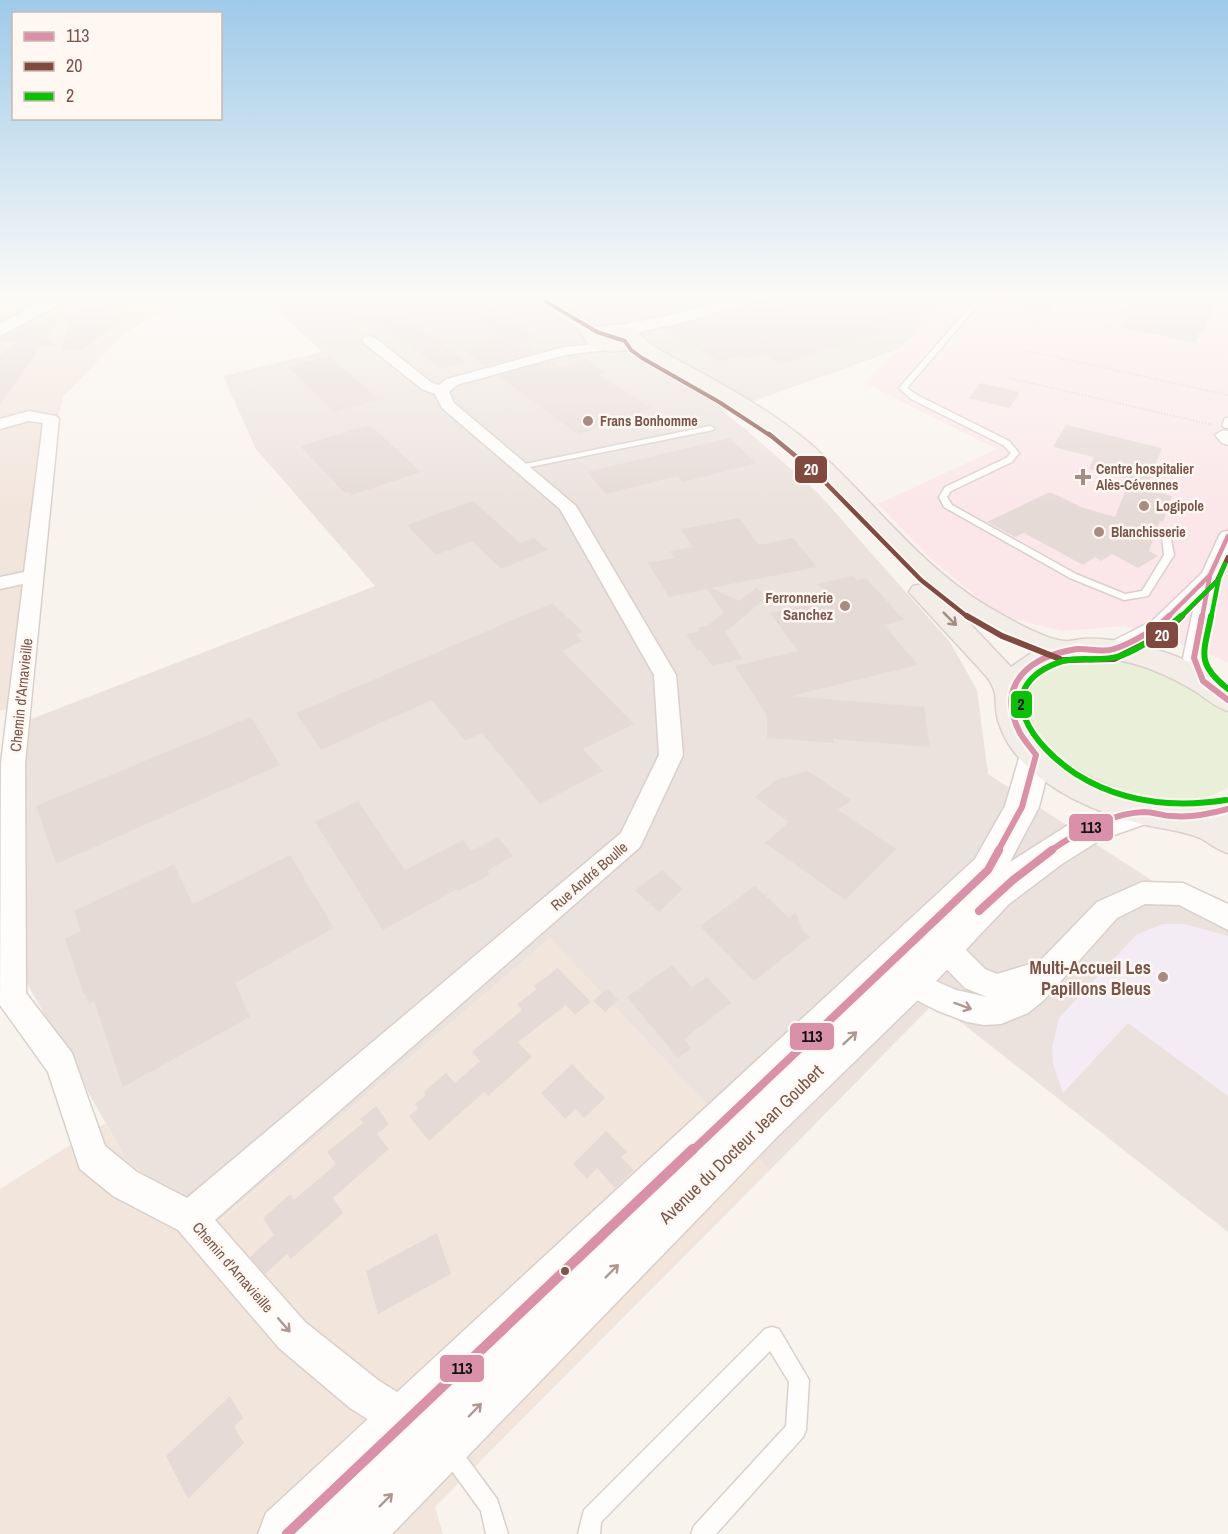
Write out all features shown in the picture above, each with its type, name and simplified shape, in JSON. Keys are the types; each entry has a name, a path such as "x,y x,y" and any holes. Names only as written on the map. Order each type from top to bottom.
{"main road":[{"path":"648,365 766,440 813,482 975,644 1003,676 1012,691"},
{"path":"671,365 754,414 799,446 926,573 964,603 1004,628 1063,651"},
{"path":"1228,700 1203,681 1153,659 1112,650 1063,651 1044,657 1029,666 1018,677 1012,691 1012,711 1020,733 1036,755 1065,779 1101,798 1211,828 1228,839"},
{"name":"Avenue du Docteur Jean Goubert","path":"423,1443 909,982 935,938 988,870 1022,807 1036,755"},
{"path":"1157,814 1202,815 1228,809"},
{"name":"Avenue du Docteur Jean Goubert","path":"423,1443 744,1103 935,938 1049,854 1088,830 1157,814"},
{"path":"287,1534 423,1443"},
{"path":"351,1534 423,1443"}],"street":[{"name":"Rue André Boulle","path":"190,1218 631,840 671,755 665,675 567,506 447,405 441,391 427,386 400,365"},
{"path":"441,391 452,382 515,365"},
{"name":"Chemin d'Arnavieille","path":"0,424 29,417 51,419 13,763 11,998 61,1064 92,1157 125,1184 190,1218 292,1335 423,1443"},
{"path":"1203,681 1194,658 1210,575 1228,536"},
{"path":"1112,650 1160,626 1210,575"},
{"path":"0,583 34,576"},
{"path":"909,982 942,999 980,1012 1011,1008 1037,990 1049,971 1107,910 1142,893 1183,894 1228,918"},
{"path":"935,938 975,979 997,987 1049,971"}],"lane":[{"path":"923,365 903,388 914,397 1006,443 1015,453 1009,460 948,489 943,497 948,507 1073,576 1124,597 1145,594 1169,555 1167,537"},
{"path":"520,467 710,428"},
{"path":"589,1534 591,1517 772,1336 799,1380 796,1430 702,1534"},
{"path":"423,1443 490,1506 497,1534"}],"path":[{"path":"1090,365 1228,395"},
{"path":"1010,378 1224,429"}],"shaded area":[{"path":"0,365 94,365 63,397 59,414 28,704 0,711"},
{"path":"270,365 855,365 723,412 819,494 950,642 977,690 988,774 1228,930 1228,1232 935,1002 770,1170 550,938 213,1226 127,1161 23,976 26,721 375,586 256,449 223,376"},
{"name":"Centre hospitalier Alès-Cévennes","path":"882,365 1228,365 1228,663 1214,656 1125,626 1063,631 1000,616 930,558 878,504 997,449 863,382"},
{"name":"Multi-Accueil Les Papillons Bleus","path":"1163,924 1184,924 1228,936 1228,1096 1128,1023 1063,1093 1053,1064 1052,1048 1059,1018 1136,935"},
{"path":"551,937 770,1170 435,1507 443,1534 0,1534 0,1189 105,1123 127,1161 214,1226"}],"green space":[{"path":"1082,656 1110,656 1164,669 1228,713 1228,788 1205,798 1186,801 1157,800 1132,794 1106,786 1082,774 1060,759 1043,741 1032,720 1028,696 1033,680 1046,669 1062,661"}],"building":[{"path":"0,365 28,365 0,405"},
{"path":"297,365 339,365 378,399 335,412 288,367"},
{"path":"434,365 456,365 440,369"},
{"path":"538,365 556,365 559,367 567,365 594,365 606,373 599,375 652,408 579,435 498,376"},
{"path":"981,383 1020,392 1009,408 969,398"},
{"path":"370,425 421,472 352,495 349,492 345,493 300,446"},
{"path":"1066,425 1162,448 1146,489 1172,496 1149,551 1158,556 1138,568 1112,554 1101,561 1095,557 1083,565 1024,533 1015,537 987,522 1050,492 1081,507 1115,517 1130,479 1089,469 1094,457 1053,447"},
{"path":"729,438 757,463 683,482 677,476 606,494 587,472"},
{"path":"473,501 520,543 534,538 548,550 501,569 472,541 436,555 407,525"},
{"path":"739,518 759,545 793,538 817,567 711,588 739,601 757,587 766,598 725,632 742,659 712,666 701,650 697,651 686,634 700,631 698,628 707,626 724,613 707,589 669,597 648,563 674,558 670,551 693,547 681,529"},
{"path":"853,576 857,580 866,578 904,620 884,625 918,665 791,696 924,707 930,747 833,739 834,743 767,738 767,716 735,666 798,651 770,613 830,599 818,584"},
{"path":"552,603 583,632 576,635 582,641 562,651 634,724 583,749 603,771 540,804 482,733 465,741 432,700 321,750 296,713"},
{"path":"251,717 280,765 56,864 36,806"},
{"path":"808,771 851,800 838,810 896,849 845,900 765,843 789,822 755,797 776,780"},
{"path":"358,801 405,870 463,840 471,851 498,837 513,856 487,871 490,875 458,891 457,889 383,930 315,822"},
{"path":"290,855 334,928 235,983 250,1017 123,1087 94,1001 89,1004 86,994 84,995 65,939 81,931 74,911 174,864 193,904"},
{"path":"662,870 683,889 659,912 635,890"},
{"path":"755,886 789,918 796,913 802,930 810,937 754,981 700,926"},
{"path":"672,965 692,987 707,977 731,1003 684,1039 691,1048 678,1058 627,997"},
{"path":"558,968 591,1002 575,1015 566,1005 518,1042 532,1057 488,1096 484,1092 429,1141 409,1116 418,1109 415,1104 426,1095 424,1092 446,1073 455,1083 480,1061 472,1052 522,1010 517,1004 537,989 534,986"},
{"path":"607,988 618,1000 605,1012 593,1001"},
{"path":"572,1064 605,1098 584,1118 576,1109 565,1119 541,1093"},
{"path":"376,1106 389,1124 377,1134 389,1149 333,1198 343,1213 291,1259 287,1254 265,1274 250,1257 274,1235 263,1218 290,1194 294,1200 336,1164 327,1152 363,1123 360,1119"},
{"path":"606,1131 627,1152 621,1157 634,1170 615,1188 597,1168 587,1179 573,1164"},
{"path":"437,1233 451,1274 378,1314 366,1271"},
{"path":"230,1396 243,1418 234,1427 244,1443 188,1499 166,1456"}],"transit line":[{"name":"20","path":"654,365 719,402 775,438 815,472 899,559 944,600 991,631 1060,659"},
{"name":"113","path":"287,1534 988,870 1022,807 1036,755 1020,733 1012,711 1012,691 1018,677 1029,666 1045,657 1078,649 1112,650 1159,626 1210,575 1228,536"},
{"name":"20","path":"1064,660 1114,659 1164,634 1217,581 1228,557"},
{"name":"113","path":"1217,560 1210,575 1194,658 1203,681 1228,700"},
{"name":"2","path":"1225,564 1219,578 1203,657 1210,675 1228,689"},
{"name":"2","path":"1217,581 1163,632 1125,654 1109,658 1066,660 1036,673 1024,686 1021,702 1025,718 1034,735 1047,750 1062,764 1096,785 1150,802 1187,804 1226,800"},
{"name":"113","path":"979,911 1033,864 1075,835 1097,824 1120,816 1142,812 1184,816 1228,809"}],"place":[{"name":"Frans Bonhomme","path":"588,421"},
{"name":"Centre hospitalier Alès-Cévennes","path":"1083,477"},
{"name":"Logipole","path":"1144,506"},
{"name":"Blanchisserie","path":"1099,532"},
{"name":"Ferronnerie Sanchez","path":"845,606"},
{"name":"Multi-Accueil Les Papillons Bleus","path":"1163,977"}]}
